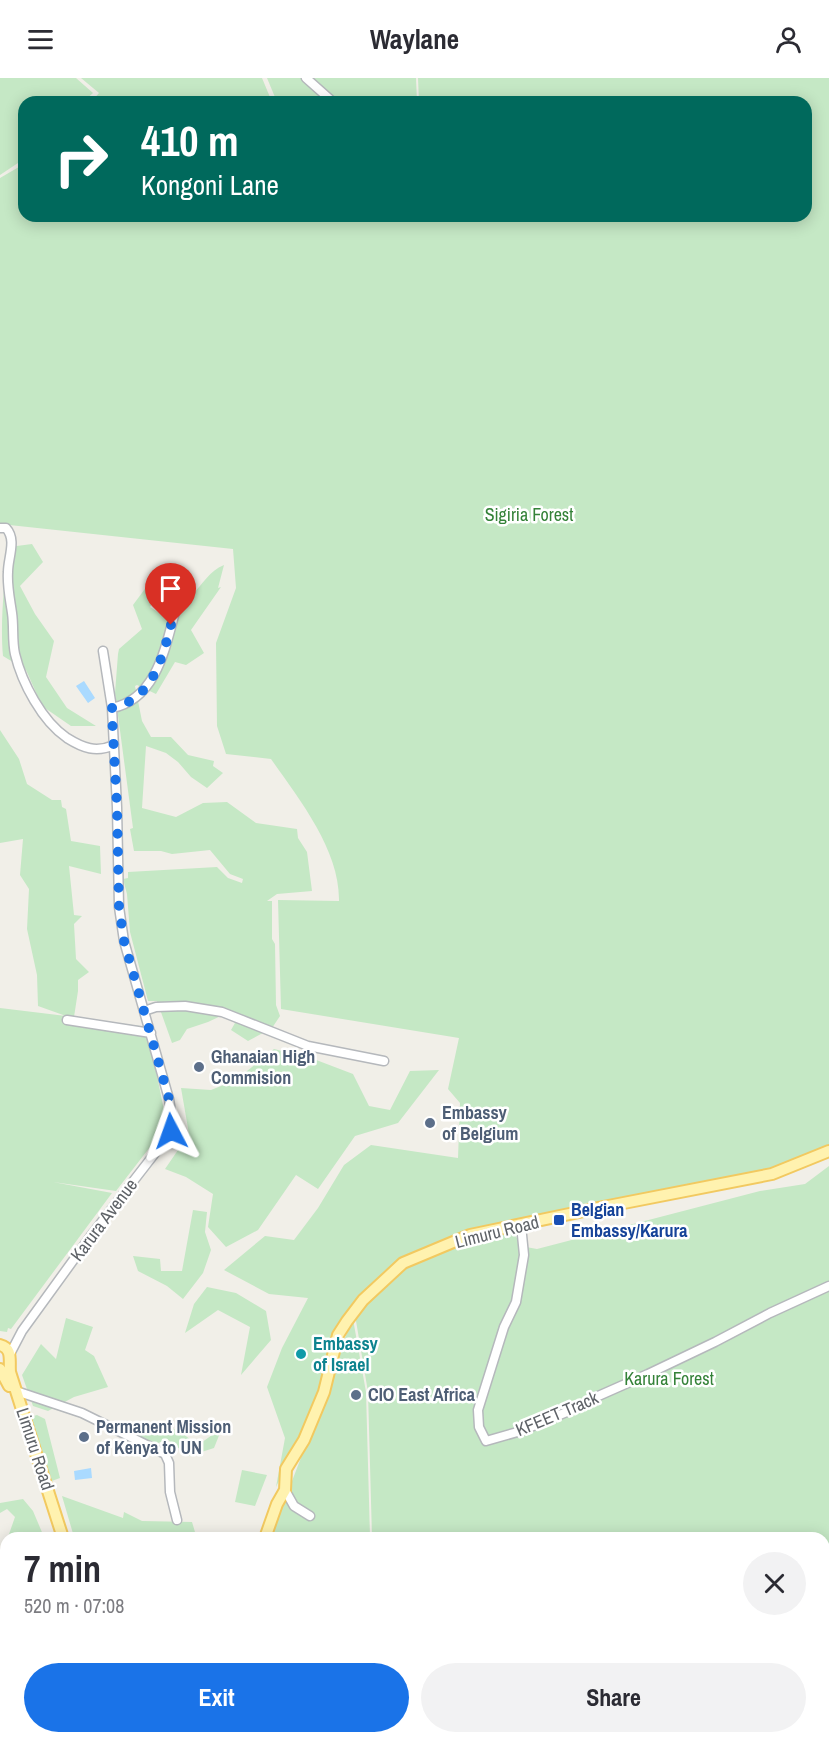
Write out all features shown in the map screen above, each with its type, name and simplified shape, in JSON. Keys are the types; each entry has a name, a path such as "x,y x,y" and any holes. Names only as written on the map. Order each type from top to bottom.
{"main road":[{"name":"Limuru Road","path":"267,1532 277,1504 285,1490 286,1470 304,1440 324,1392 338,1335 363,1300 404,1263 470,1235 772,1174 829,1151"},
{"name":"Limuru Road","path":"3,1356 60,1532"},
{"name":"Limuru Road","path":"3,1356 15,1403 60,1532"}],"street":[{"path":"306,78 326,96"},
{"path":"0,528 6,528 11,533 8,592 15,654 32,696 54,727 74,742 84,747 102,750 114,745"},
{"path":"112,712 143,692 152,680 175,612"},
{"name":"Karura Avenue","path":"3,1356 171,1131 173,1119 124,941 119,907 112,712 103,651"},
{"path":"144,1011 156,1006 185,1006 222,1012 308,1046 384,1061"},
{"path":"67,1020 151,1033"},
{"name":"KFEET Track","path":"520,1226 524,1255 516,1302 504,1327 478,1410 479,1427 486,1441 521,1431 586,1404 596,1397 829,1286"},
{"path":"16,1391 82,1413 165,1454 169,1463 170,1491 177,1520"},
{"path":"285,1490 294,1506 310,1516"}],"green space":[{"path":"0,78 76,78 93,93 90,96 18,96 18,163 0,175"},
{"path":"81,78 262,78 270,96 96,96 99,93"},
{"path":"267,78 416,78 417,96 274,96"},
{"name":"Sigiria Forest","path":"418,78 829,78 829,1152 772,1176 760,1176 509,1229 457,1242 406,1264 442,1249 509,1230 526,1247 537,1249 760,1191 805,1184 829,1166 829,1532 372,1532 368,1392 355,1315 392,1275 360,1302 331,1354 316,1405 276,1487 285,1438 267,1387 282,1348 308,1298 269,1294 224,1270 265,1236 294,1240 318,1208 344,1165 371,1145 458,1158 460,1103 448,1089 459,1038 281,1009 278,900 339,901 338,882 333,863 316,826 271,759 226,754 217,726 216,643 236,588 233,549 0,524 0,178 18,168 18,222 812,222 812,96 419,96"},
{"path":"32,544 43,562 20,586 35,614 54,641 46,677 67,708 96,726 71,726 42,706 26,670 3,656 3,602 9,547"},
{"path":"224,565 218,588 221,587 191,630 204,653 186,665 175,662 156,694 135,686 142,721 151,737 171,737 188,755 214,761 213,766 223,773 207,788 191,777 178,762 166,753 146,746 142,808 176,817 203,803 227,802 256,823 297,829 298,838 307,852 312,891 277,894 267,901 272,901 276,1005 280,1016 272,1028 248,1041 231,1030 235,1023 225,1014 187,1029 180,1040 172,1043 157,1001 148,1001 130,932 127,894 123,879 128,878 128,872 217,867 228,878 242,883 243,879 230,874 210,850 172,854 161,851 134,851 115,693 118,654 119,649 142,629 133,605 150,582 169,581 150,607 164,616 192,595 210,574"},
{"path":"0,730 19,759 27,784 52,800 61,800 62,807 66,809 71,841 100,846 101,874 69,866 74,915 82,916 74,924 76,959 89,972 78,980 74,1017 147,1027 167,1125 116,1191 53,1182 112,1193 7,1332 0,1331 0,1008 66,1016 38,1006 37,975 27,929 29,889 20,875 23,839 0,843"},
{"path":"274,1049 311,1058 353,1074 369,1106 390,1110 410,1071 439,1070 398,1123 355,1136 318,1189 296,1175 258,1230 226,1247 208,1227 213,1194 186,1177 165,1169 189,1134 181,1088 211,1090 236,1080"},
{"path":"193,1210 207,1212 205,1232 211,1250 203,1273 183,1299 167,1286 138,1271 133,1256 160,1259 161,1271 182,1271"},
{"path":"207,1287 236,1293 266,1311 271,1340 241,1375 250,1327 218,1310 185,1333 194,1304"},
{"path":"66,1318 93,1327 85,1350 94,1356 108,1387 74,1397 48,1411 33,1406 22,1375 41,1344 56,1359"},
{"path":"353,1319 366,1392 370,1532 272,1532 326,1393 336,1359"},
{"path":"37,1415 45,1419 60,1478 49,1482 42,1451 30,1417"},
{"path":"153,1422 179,1431 198,1445 222,1428 214,1448 189,1456 167,1439 141,1451 132,1423"},
{"path":"242,1470 267,1475 255,1506 235,1502"},
{"path":"62,1496 123,1518 124,1512 142,1521 192,1522 195,1532 73,1532"},
{"path":"23,1499 33,1511 42,1532 10,1532 15,1517 7,1509 0,1513 0,1503"}],"water":[{"path":"84,681 95,698 88,703 76,686"},
{"path":"91,1468 92,1478 75,1480 74,1471"}],"place":[{"name":"Ghanaian High Commision","path":"199,1067"},
{"name":"Embassy of Belgium","path":"430,1123"},
{"name":"Belgian Embassy/Karura","path":"559,1220"},
{"name":"Embassy of Israel","path":"301,1354"},
{"name":"CIO East Africa","path":"356,1395"},
{"name":"Permanent Mission of Kenya to UN","path":"84,1437"}],"route":[{"path":"171,625 152,680 143,692 124,705 112,708 112,715 119,907 124,941 169,1099 173,1119 171,1131"}],"park label":[{"name":"Karura Forest","path":"669,1379"}]}
